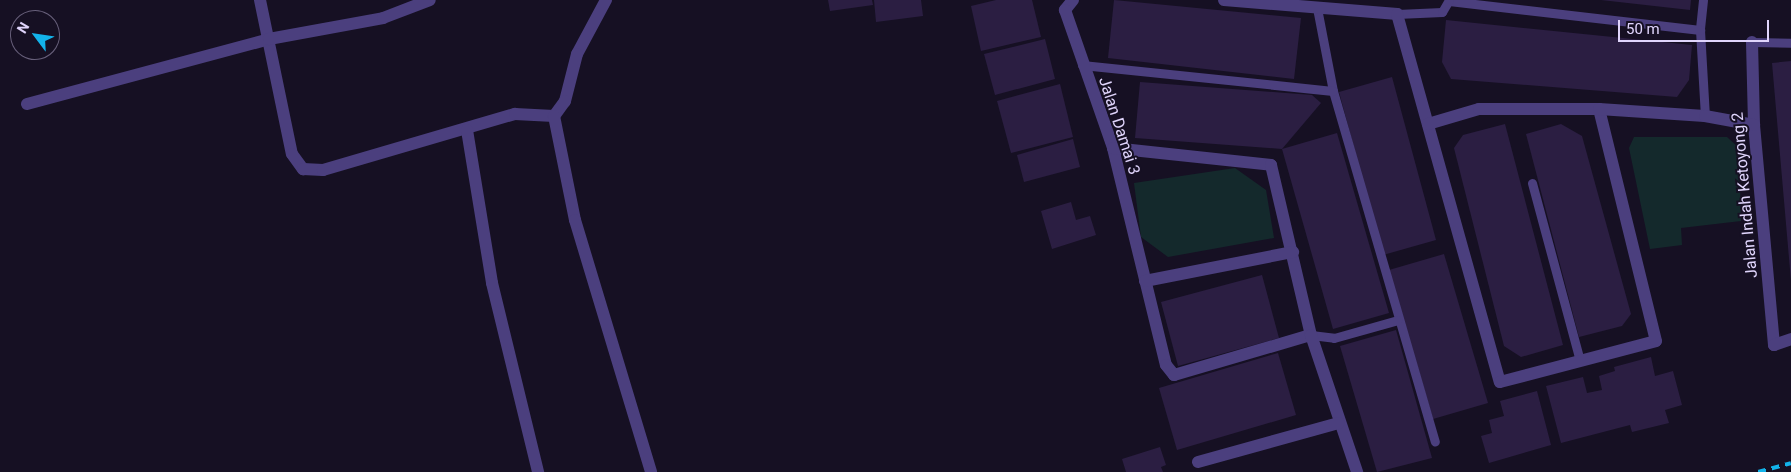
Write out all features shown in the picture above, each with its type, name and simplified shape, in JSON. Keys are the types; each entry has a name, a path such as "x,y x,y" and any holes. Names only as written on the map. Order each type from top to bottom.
{"street":[{"path":"260,0 292,154 302,169 323,170 466,130 515,114 554,116"},
{"path":"27,104 269,39 383,18 430,0"},
{"path":"606,0 578,54 565,102 554,116 575,220 651,472"},
{"path":"1224,0 1397,14 1500,382 1656,341 1599,109"},
{"name":"Jalan Damai 3","path":"1069,5 1082,65 1113,148 1166,365 1174,375 1311,335"},
{"name":"Jalan Indah Ketoyong 2","path":"1752,42 1754,125 1774,346 1791,339"},
{"path":"1428,124 1480,109 1599,109 1705,116 1754,125"},
{"path":"466,130 492,283 538,472"},
{"path":"1113,148 1271,166 1294,252 1311,335 1357,472"},
{"path":"1145,281 1294,252"},
{"path":"1198,462 1339,423"}],"lane":[{"path":"1397,14 1442,12 1449,0 1700,30"},
{"path":"1703,0 1700,30 1705,116"},
{"path":"1317,8 1333,91 1398,320 1435,440"},
{"path":"1752,42 1791,43"},
{"path":"1082,65 1333,91"},
{"path":"1532,183 1580,361"},
{"path":"1311,335 1334,338 1398,320"}],"green space":[{"path":"1634,137 1727,137 1739,148 1741,221 1681,228 1682,245 1650,249 1629,148"},
{"path":"1235,168 1266,190 1274,238 1168,257 1141,237 1134,183"}],"building":[{"path":"828,0 872,0 873,5 830,11"},
{"path":"874,0 921,0 923,16 876,22"},
{"path":"996,0 1032,0 1041,37 981,51 971,6"},
{"path":"1114,0 1301,18 1294,79 1108,58"},
{"path":"1601,0 1691,0 1690,10"},
{"path":"1446,20 1692,45 1689,80 1677,97 1451,79 1442,62"},
{"path":"1045,39 1055,79 995,95 984,54"},
{"path":"1791,61 1791,281 1772,63"},
{"path":"1392,77 1436,240 1383,255 1339,92"},
{"path":"1140,82 1312,95 1321,103 1282,149 1135,138"},
{"path":"1060,84 1073,137 1011,153 997,101"},
{"path":"1505,124 1563,345 1521,357 1504,346 1454,148 1463,135"},
{"path":"1561,124 1582,136 1631,314 1622,326 1579,337 1526,134"},
{"path":"1337,133 1389,313 1333,329 1282,149"},
{"path":"1073,139 1080,167 1024,182 1017,155"},
{"path":"1071,202 1076,220 1090,216 1096,235 1052,249 1041,211"},
{"path":"1444,254 1488,403 1433,419 1389,270"},
{"path":"1262,275 1279,338 1178,366 1161,302"},
{"path":"1396,330 1432,458 1377,472 1340,346"},
{"path":"1278,353 1296,415 1177,450 1159,388"},
{"path":"1651,357 1655,376 1673,371 1682,405 1665,410 1669,423 1632,432 1630,425 1561,443 1546,386 1583,377 1587,393 1602,390 1599,376 1615,371 1614,367"},
{"path":"1537,391 1551,445 1489,463 1481,436 1492,433 1489,420 1504,416 1500,401"},
{"path":"1160,447 1166,465 1161,467 1163,472 1126,472 1122,459"}],"railway":[{"path":"1758,472 1791,463"}]}
